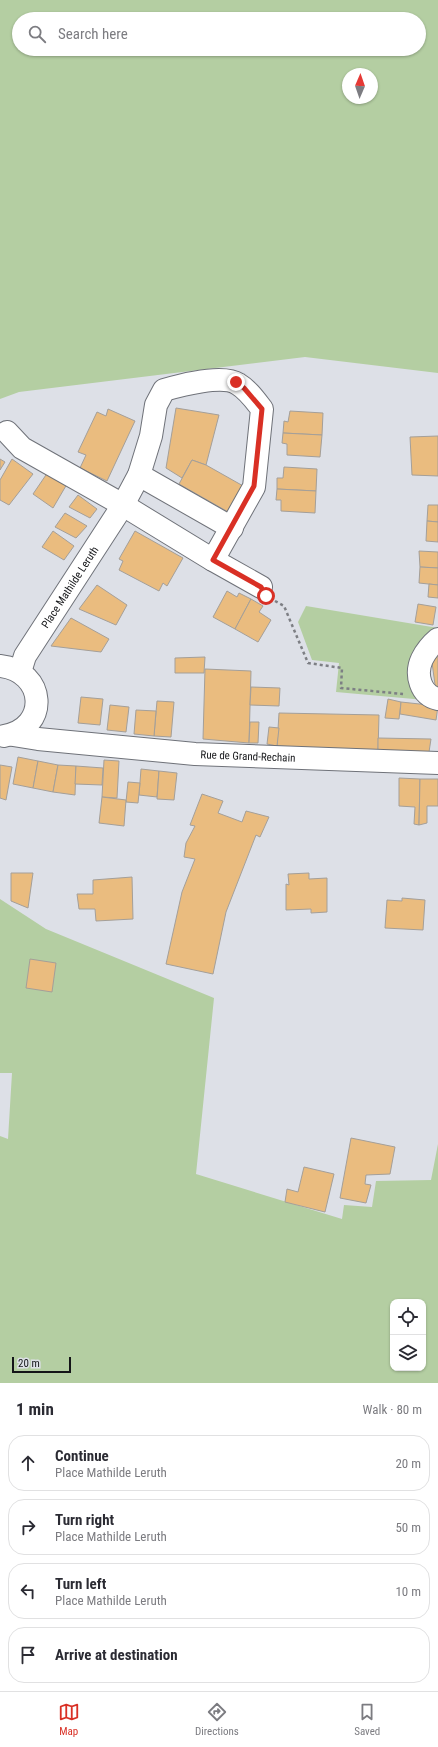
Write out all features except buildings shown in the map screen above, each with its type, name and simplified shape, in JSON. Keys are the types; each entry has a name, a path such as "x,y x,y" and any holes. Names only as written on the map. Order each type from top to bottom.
{"street":[{"name":"Place Mathilde Leruth","path":"10,669 25,656 123,505 139,475 151,436 156,405 164,390 186,383 213,380 236,382 244,388 262,409 254,486 213,560"},
{"path":"7,432 22,448 123,505 213,560 261,587"},
{"path":"139,475 232,528"},
{"path":"431,694 418,678 422,659 432,644 438,639"},
{"path":"7,735 22,730 29,723 34,714 37,702 35,690 29,680 10,669"},
{"path":"34,714 58,740"},
{"name":"Rue de Grand-Rechain","path":"7,735 195,754 438,763"}],"path":[{"path":"261,587 266,596 284,606 308,663 342,668 341,688 415,696 431,694"}],"green space":[{"path":"0,0 438,0 438,373 305,357 19,392 0,399"},
{"path":"306,606 438,628 438,631 420,646 425,700 336,692 339,663 312,660 298,622"},
{"path":"0,899 46,929 214,998 196,1174 342,1219 344,1205 372,1207 376,1181 431,1180 438,1144 438,1383 0,1383 0,1136 8,1139 12,1073 0,1073"}],"route":[{"path":"236,382 244,388 262,409 254,486 213,560 261,587 266,596"}]}
